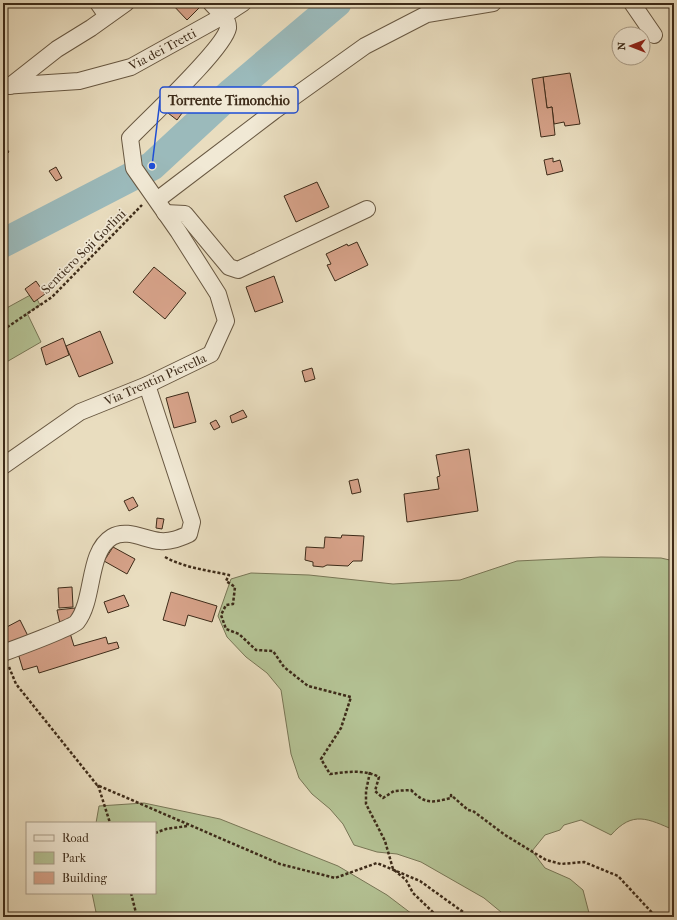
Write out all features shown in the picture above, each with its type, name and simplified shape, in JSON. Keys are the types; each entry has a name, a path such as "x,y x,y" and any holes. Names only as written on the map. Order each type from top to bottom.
{"street":[{"path":"98,3 107,16"},
{"path":"6,86 57,48 91,28 126,3"},
{"path":"211,3 223,16"},
{"name":"Via dei Tretti","path":"6,86 79,81 126,69 223,16 243,3"},
{"path":"368,209 238,270 228,268 185,214 156,199 274,111 365,46 427,14 493,3"},
{"path":"632,3 654,35"},
{"name":"Via Trentin Pierella","path":"3,466 80,412 147,385 211,354 226,321 218,294 134,168 130,138 208,58 225,35 228,27 223,16"},
{"path":"3,653 76,624 84,609 100,547 113,536 125,533 160,541 175,540 189,534 192,522 147,385"}],"path":[{"name":"Sentiero Soji Gorlini","path":"3,330 52,297 156,199"},
{"path":"160,541 155,547 157,553 174,562 228,574 226,581 235,587 233,604 226,605 221,615 226,629 239,634 256,650 272,651 284,667 308,686 350,697 341,728 321,759 330,774 350,771 370,772 379,777 375,791 383,798 394,791 411,790 422,800 430,802 450,798 450,795 468,810 546,860 561,864 584,862 603,868 618,876 656,917"},
{"path":"3,653 16,684 98,786 110,822"},
{"path":"370,772 366,790 366,804 385,841 394,869 406,880 413,893 438,917"},
{"path":"98,786 280,864 335,878 377,863 420,881 470,917"},
{"path":"156,834 166,829 189,826"},
{"path":"131,894 138,917"}],"green space":[{"path":"34,293 40,305 27,313 41,342 3,364 3,310"},
{"path":"601,557 661,558 674,561 674,830 648,820 641,819 626,822 611,835 581,820 564,825 560,830 545,835 532,851 545,868 570,879 583,890 589,913 594,917 507,917 484,898 421,862 397,854 377,852 354,845 343,824 330,809 312,794 299,778 291,754 281,690 267,673 246,657 227,637 218,616 231,579 251,573 309,575 393,584 460,580 517,561"},
{"path":"144,803 220,819 338,866 387,895 416,917 97,917 92,894 156,894 156,822 96,822 99,806"}],"building":[{"path":"171,3 198,3 201,6 187,20"},
{"path":"570,73 580,124 565,126 564,122 554,124 552,107 547,108 543,77"},
{"path":"543,77 547,108 552,107 555,135 541,137 532,79"},
{"path":"176,102 185,109 177,120 168,113"},
{"path":"3,143 9,152 3,156"},
{"path":"553,158 553,162 560,160 563,171 547,175 544,160"},
{"path":"56,167 62,178 56,181 49,171"},
{"path":"317,182 329,207 296,222 284,196"},
{"path":"357,242 368,265 335,281 327,265 331,264 326,254 347,244 348,246"},
{"path":"154,267 186,293 165,319 133,292"},
{"path":"274,276 283,302 255,312 246,287"},
{"path":"36,281 45,294 34,302 25,289"},
{"path":"100,331 113,363 79,377 66,346"},
{"path":"63,338 69,355 46,365 41,348"},
{"path":"312,368 315,379 305,382 302,371"},
{"path":"188,392 196,422 174,428 166,398"},
{"path":"243,410 247,417 232,423 230,416"},
{"path":"216,420 220,427 214,430 210,423"},
{"path":"469,449 478,511 407,522 404,494 439,489 437,477 440,476 436,455"},
{"path":"358,479 361,492 352,494 349,481"},
{"path":"133,497 138,506 129,511 124,501"},
{"path":"157,518 164,519 162,529 156,528"},
{"path":"342,535 364,536 362,561 353,561 348,566 327,565 323,567 313,566 313,562 305,560 306,547 324,548 325,537 341,538"},
{"path":"113,547 135,559 127,574 104,561"},
{"path":"72,587 73,607 59,608 58,588"},
{"path":"171,592 217,606 212,622 188,615 185,626 163,620"},
{"path":"124,595 129,606 108,613 104,602"},
{"path":"75,608 75,616 60,624 57,610"},
{"path":"20,620 29,638 9,648 3,636 3,629"},
{"path":"70,633 74,646 106,637 108,644 117,642 119,648 39,673 37,666 23,670 17,650"}],"waterway":[{"path":"3,243 152,166 232,92 337,3"}],"place":[{"name":"Torrente Timonchio","path":"152,166"}]}
